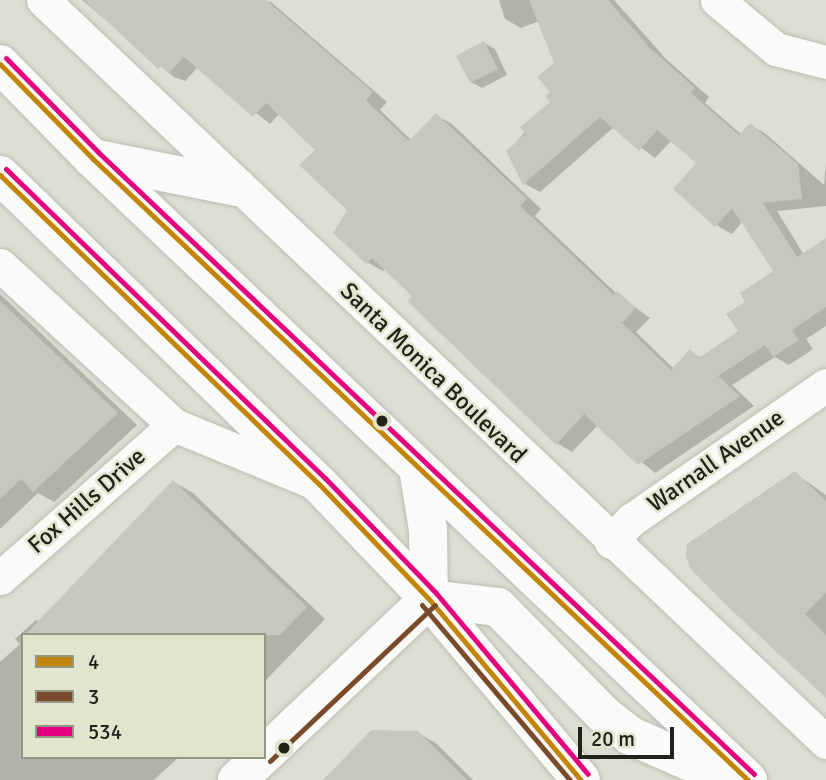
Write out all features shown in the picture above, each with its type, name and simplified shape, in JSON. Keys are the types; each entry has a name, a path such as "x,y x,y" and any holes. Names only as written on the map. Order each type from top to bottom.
{"main road":[{"path":"0,64 92,158 744,777"},
{"path":"92,158 237,187"},
{"path":"0,175 319,484 429,599 581,780"},
{"path":"266,753 429,599 428,530 418,468"},
{"path":"429,599 498,607 604,715 631,736 688,761 744,777"},
{"path":"237,780 260,759"}],"street":[{"name":"Santa Monica Boulevard","path":"43,0 611,542 826,742"},
{"path":"717,0 776,48 826,62"},
{"path":"0,265 174,425 319,484"},
{"name":"Warnall Avenue","path":"611,542 631,520 826,385"},
{"name":"Fox Hills Drive","path":"0,578 174,425"}],"building":[{"path":"84,0 266,0 373,92 366,101 409,141 436,113 527,199 520,206 614,295 617,291 636,308 622,323 671,370 690,349 699,358 738,331 726,314 745,302 740,293 773,271 732,208 715,227 673,189 696,163 657,130 639,151 600,117 523,185 506,151 526,134 520,127 550,102 545,96 550,92 537,77 554,63 529,0 608,0 650,48 695,88 691,93 739,135 750,123 798,164 802,199 763,203 797,257 826,238 826,307 792,330 799,340 773,357 765,345 718,376 740,396 638,465 584,414 556,445 407,301 412,296 372,258 366,264 333,233 347,210 299,165 315,150 266,103 253,117 184,57 169,73 161,66 158,69"},
{"path":"484,41 498,69 470,83 456,56"},
{"path":"0,301 118,413 33,492 21,479 0,499"},
{"path":"795,471 826,501 826,593 805,614 826,635 826,698 726,605 690,568 686,556 687,544"},
{"path":"173,480 307,607 280,635 27,633"},
{"path":"371,730 418,731 467,780 323,780"}],"transit line":[{"name":"534","path":"6,58 98,152 754,774"},
{"name":"4","path":"0,64 92,158 748,780"},
{"name":"534","path":"6,169 325,478 436,593 588,774"},
{"name":"4","path":"0,175 319,484 429,599 581,780"},
{"name":"3","path":"422,605 570,780"},
{"name":"3","path":"270,761 435,605"}]}
